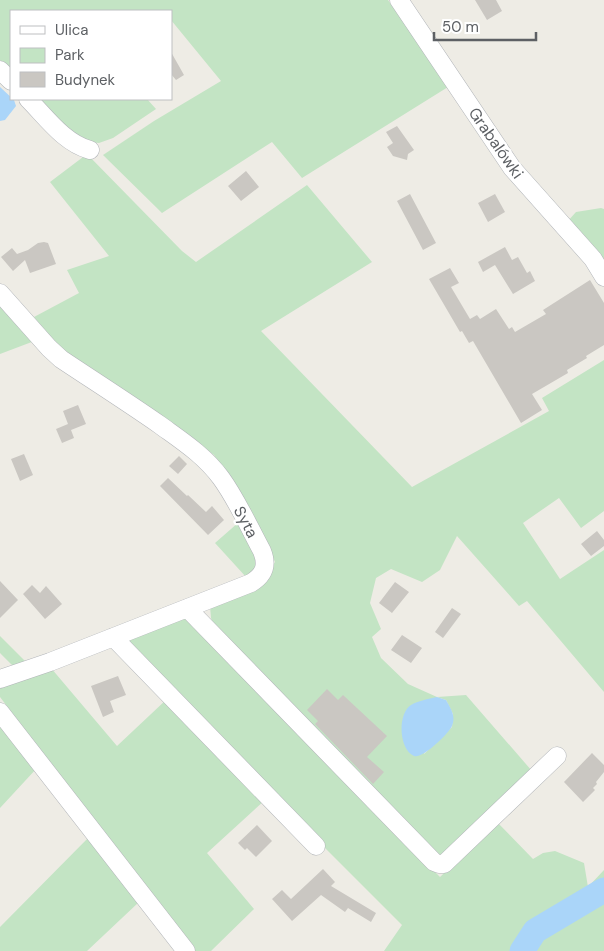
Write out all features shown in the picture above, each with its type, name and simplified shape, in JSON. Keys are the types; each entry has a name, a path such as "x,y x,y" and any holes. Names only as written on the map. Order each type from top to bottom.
{"street":[{"name":"Grabalówki","path":"399,0 512,168 593,260 604,277"},
{"path":"0,70 10,80"},
{"path":"29,100 69,140 79,147 90,150"},
{"name":"Syta","path":"0,293 43,342 61,358 196,451 221,478 265,558 265,567 258,578 251,583 50,662 0,679"},
{"path":"187,608 434,862 444,864 557,756"},
{"path":"113,637 316,846"},
{"path":"0,712 186,951"}],"green space":[{"path":"0,0 388,0 448,87 302,178 272,142 162,213 103,155 154,121 221,81 172,21 172,10 10,10 10,71 0,60"},
{"path":"37,100 148,100 156,109 113,138 99,143 78,141"},
{"path":"87,154 182,251 196,262 307,185 372,262 261,331 412,487 549,411 542,398 604,360 604,511 581,528 559,498 523,523 560,579 604,550 604,692 527,601 519,606 457,536 440,570 422,582 391,569 376,578 370,603 381,629 372,637 381,658 408,684 437,697 466,695 532,771 446,854 437,855 214,626 210,606 264,581 275,562 256,522 214,455 170,423 64,353 34,317 79,293 67,270 109,256 50,182","holes":["437,697 446,700 453,714 452,727 424,754"]},
{"path":"604,209 604,265 567,222 576,212"},
{"path":"0,298 37,340 0,354"},
{"path":"239,522 254,549 257,566 246,577 215,543"},
{"path":"183,616 440,877 497,822 533,859 543,853 555,851 584,863 588,887 604,870 604,951 384,951 402,925 324,847 123,637"},
{"path":"0,636 28,664 15,668 0,653"},
{"path":"51,668 117,746 167,699 265,800 207,853 254,909 211,951 193,951 0,697 0,685"},
{"path":"0,722 37,768 0,808"},
{"path":"90,836 139,902 87,951 0,951 0,927"}],"water":[{"path":"0,87 10,96 10,100 14,100 16,106 5,120 0,121"},
{"path":"437,697 446,700 450,706 453,716 452,726 429,750 414,756 405,747 403,740 403,716 411,705"}],"building":[{"path":"475,0 496,0 502,11 487,20"},
{"path":"172,54 184,75 176,80 172,75"},
{"path":"397,126 414,150 408,154 407,160 393,156 387,147 393,143 386,132"},
{"path":"246,171 259,187 241,201 228,186"},
{"path":"410,194 436,243 423,250 397,201"},
{"path":"495,194 505,212 488,222 478,203"},
{"path":"38,243 48,243 56,264 30,273 25,260 13,271 1,257 12,248 17,254 28,250"},
{"path":"505,247 512,260 518,257 527,273 530,271 535,281 513,294 495,265 483,272 478,262"},
{"path":"450,268 459,283 451,287 470,319 477,315 480,319 496,309 509,329 512,327 515,332 546,314 543,310 590,280 604,303 604,345 567,370 568,373 532,394 542,410 521,423 473,341 469,343 462,331 460,332 429,279"},
{"path":"78,405 86,424 71,430 74,438 62,443 56,429 68,424 63,411"},
{"path":"24,454 33,475 20,481 11,459"},
{"path":"179,456 187,464 178,474 169,466"},
{"path":"168,478 206,512 212,506 224,520 208,535 160,486"},
{"path":"597,531 604,540 604,546 591,556 581,544"},
{"path":"0,581 18,600 0,618"},
{"path":"395,582 409,592 392,613 379,603"},
{"path":"32,585 40,593 46,586 62,604 45,619 23,594"},
{"path":"452,608 461,614 443,638 435,632"},
{"path":"402,635 422,648 411,663 391,650"},
{"path":"118,676 126,695 110,701 114,712 103,717 91,686"},
{"path":"327,689 338,700 343,695 387,736 367,757 384,772 373,784 315,724 318,721 307,710"},
{"path":"592,753 604,765 604,772 593,788 595,790 583,802 564,782"},
{"path":"257,825 272,841 256,857 247,848 245,850 238,843"},
{"path":"323,869 335,882 331,886 376,913 371,922 348,908 345,912 321,895 292,921 272,899 282,890 291,899"}],"waterway":[{"path":"522,951 535,931 604,890"}]}
